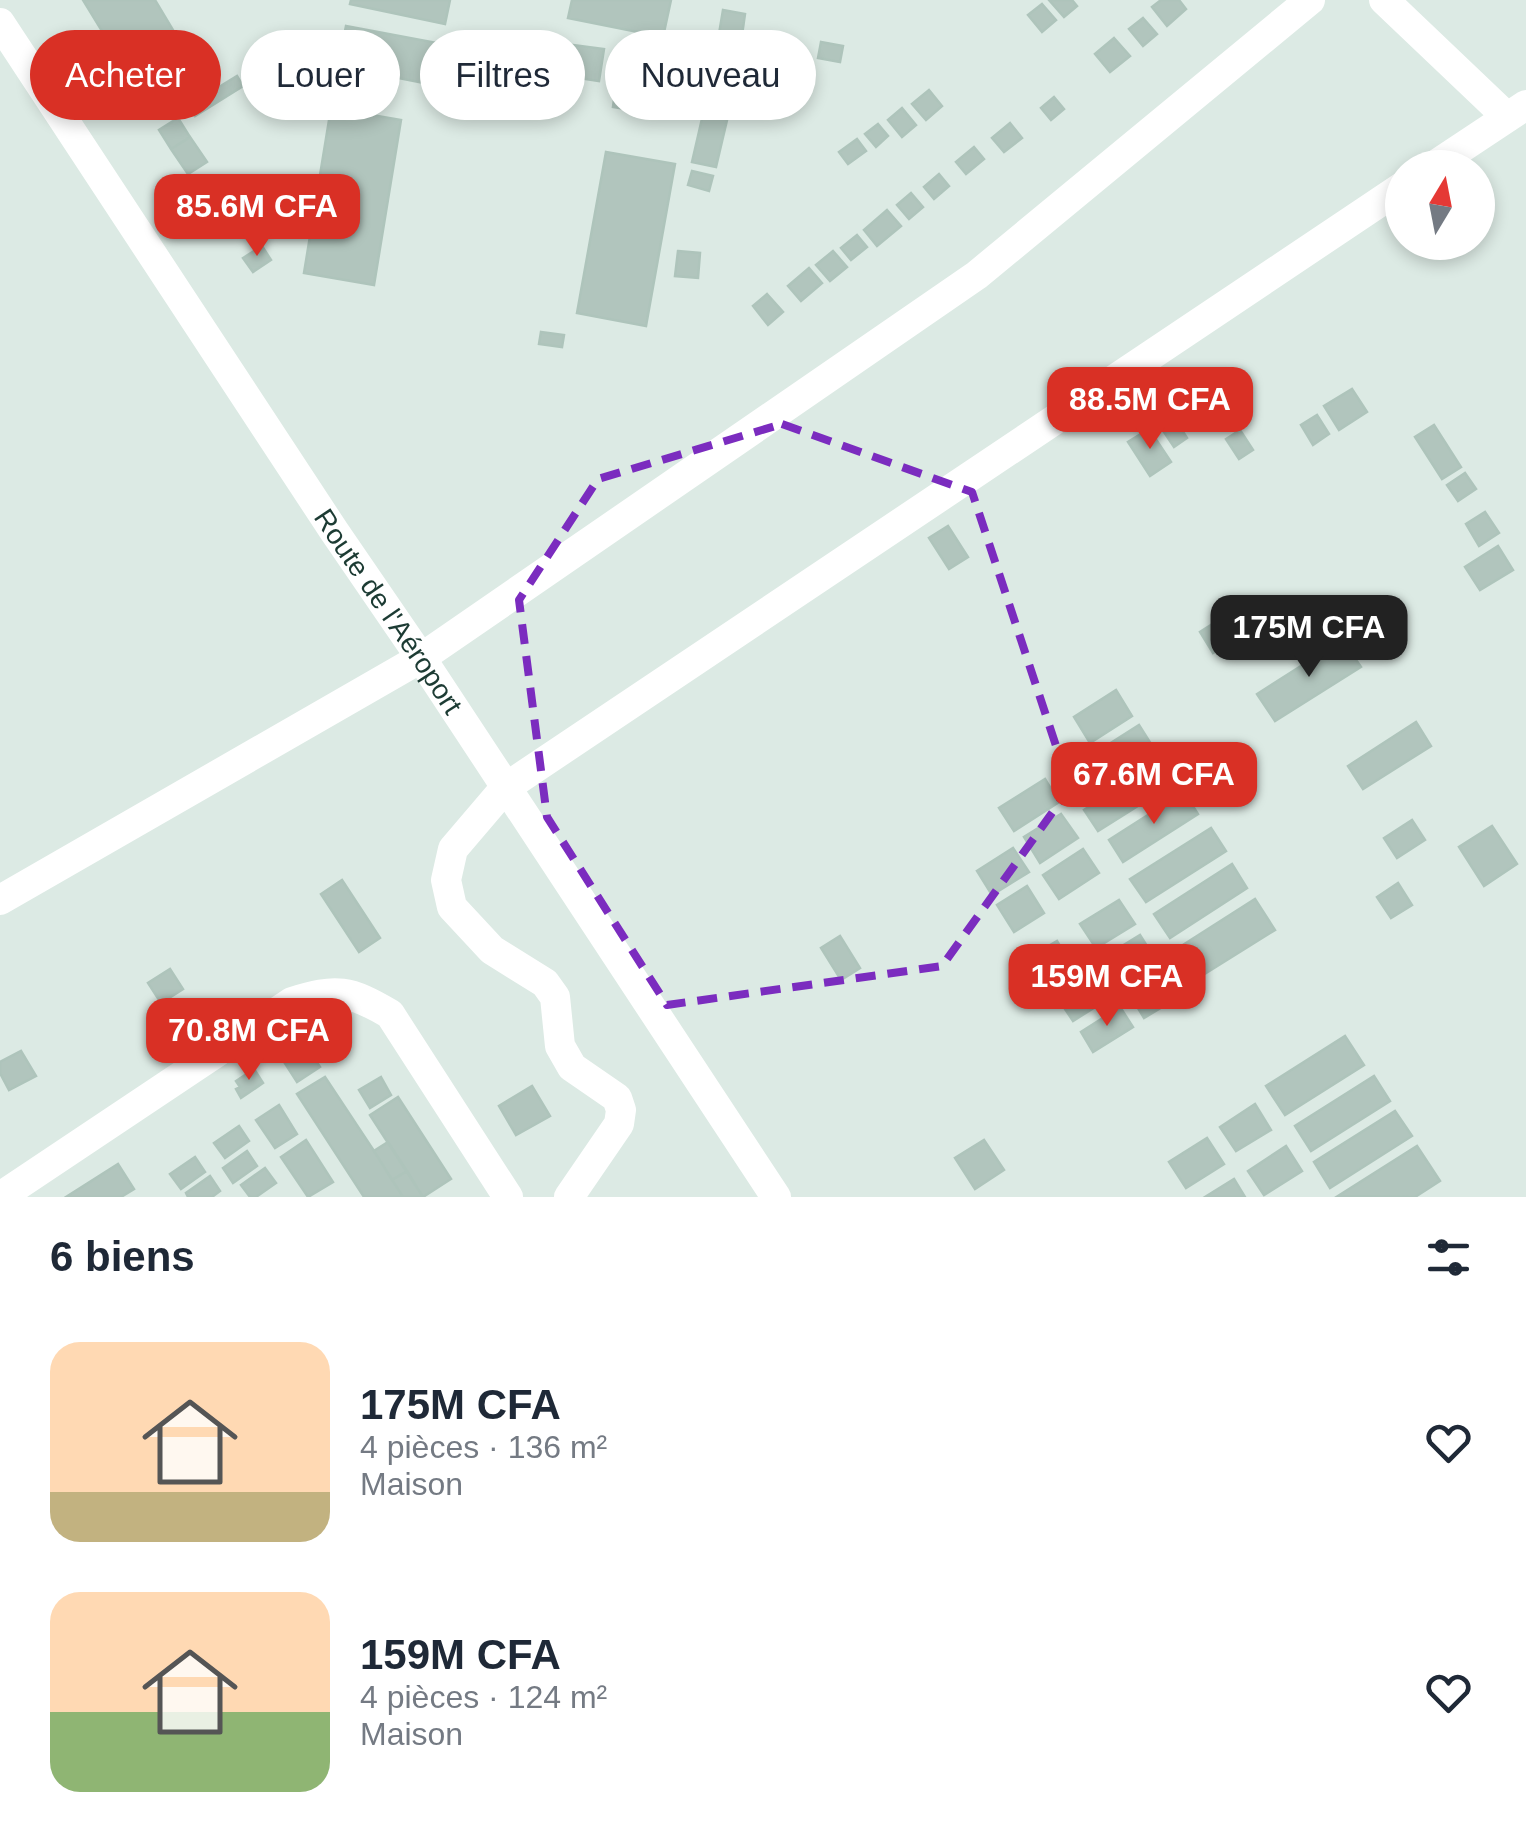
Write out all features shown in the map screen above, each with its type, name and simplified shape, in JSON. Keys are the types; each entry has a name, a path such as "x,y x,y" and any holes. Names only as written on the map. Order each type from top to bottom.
{"street":[{"path":"0,900 421,658 976,276 1310,0"},
{"path":"1384,0 1516,111 1458,150"},
{"name":"Route de l'Aéroport","path":"0,23 776,1197"},
{"path":"569,1197 619,1124 618,1098 572,1067 560,1046 554,998 545,983 492,950 452,906 446,880 454,849 505,788 1385,197"},
{"path":"0,1197 292,1002 323,992 344,992 390,1014 508,1197"}],"highlighted area":[{"path":"782,424 972,492 1070,788 942,966 667,1005 547,817 519,600 598,479"}],"building":[{"path":"83,0 155,0 173,30 101,30"},
{"path":"351,0 450,0 445,24 350,4"},
{"path":"572,0 671,0 665,30 628,30 568,18"},
{"path":"1049,0 1072,0 1077,6 1064,17"},
{"path":"1161,0 1179,0 1186,9 1167,26 1152,7"},
{"path":"1042,4 1056,20 1042,32 1028,15"},
{"path":"723,10 745,14 743,30 720,30"},
{"path":"1143,18 1157,34 1143,46 1129,29"},
{"path":"400,36 420,40 420,82 400,78"},
{"path":"1114,38 1130,56 1110,72 1095,54"},
{"path":"821,42 843,46 840,62 818,58"},
{"path":"585,47 604,49 599,81 585,79"},
{"path":"237,76 241,83 241,87 221,100 221,86"},
{"path":"929,90 942,106 926,120 912,104"},
{"path":"1054,97 1064,109 1051,120 1041,108"},
{"path":"902,108 916,125 902,137 888,120"},
{"path":"179,120 190,137 171,149 159,130"},
{"path":"329,120 401,120 374,285 304,273"},
{"path":"702,120 727,120 716,167 692,162"},
{"path":"1010,123 1022,138 1004,152 992,138"},
{"path":"878,124 888,136 876,147 865,134"},
{"path":"190,137 207,162 188,174 171,149"},
{"path":"857,139 866,151 848,164 839,152"},
{"path":"974,147 984,159 966,174 956,162"},
{"path":"606,152 675,164 646,326 577,313"},
{"path":"692,171 713,176 709,191 688,185"},
{"path":"939,174 949,186 934,199 924,187"},
{"path":"911,193 923,207 909,219 897,205"},
{"path":"887,210 901,226 877,246 864,230"},
{"path":"857,235 867,247 851,260 841,248"},
{"path":"262,246 271,260 253,272 243,258"},
{"path":"678,251 700,253 698,278 675,276"},
{"path":"833,251 847,267 830,281 816,265"},
{"path":"809,268 822,283 801,301 788,286"},
{"path":"767,294 783,312 768,325 753,306"},
{"path":"541,332 564,335 562,347 539,344"},
{"path":"1352,389 1367,412 1339,430 1324,406"},
{"path":"1160,396 1187,438 1174,447 1146,405"},
{"path":"1317,415 1329,434 1313,445 1301,425"},
{"path":"1434,425 1461,467 1442,479 1415,437"},
{"path":"1149,429 1171,462 1150,476 1128,442"},
{"path":"1240,430 1253,450 1239,459 1226,439"},
{"path":"1465,473 1476,489 1458,501 1447,485"},
{"path":"1485,512 1499,533 1479,546 1466,524"},
{"path":"948,526 968,557 949,569 929,538"},
{"path":"1498,546 1513,570 1480,590 1465,567"},
{"path":"1315,603 1332,630 1300,650 1283,623"},
{"path":"1222,618 1235,639 1213,653 1200,632"},
{"path":"1342,640 1361,667 1275,721 1257,694"},
{"path":"1116,690 1132,716 1090,743 1074,717"},
{"path":"1416,722 1431,746 1363,789 1348,766"},
{"path":"1139,725 1153,747 1076,796 1062,774"},
{"path":"1166,759 1179,780 1098,831 1084,810"},
{"path":"1045,779 1059,802 1014,831 999,808"},
{"path":"1184,792 1198,814 1123,862 1109,840"},
{"path":"1061,814 1078,838 1040,863 1024,837"},
{"path":"1412,820 1425,840 1397,858 1384,838"},
{"path":"1492,826 1517,864 1484,886 1459,847"},
{"path":"1211,828 1226,851 1146,902 1130,879"},
{"path":"1013,848 1029,872 992,895 977,871"},
{"path":"1083,849 1099,873 1059,899 1043,875"},
{"path":"1232,864 1247,888 1170,938 1154,914"},
{"path":"342,880 380,938 359,952 321,894"},
{"path":"1398,883 1412,905 1391,918 1377,897"},
{"path":"1027,886 1044,913 1014,932 997,905"},
{"path":"1255,899 1275,930 1198,978 1178,948"},
{"path":"1119,900 1135,924 1096,948 1080,924"},
{"path":"1140,935 1159,965 1120,990 1101,959"},
{"path":"840,936 860,968 841,980 821,948"},
{"path":"1057,941 1071,964 1052,976 1037,953"},
{"path":"170,969 183,989 161,1003 148,983"},
{"path":"1093,969 1111,997 1073,1021 1055,994"},
{"path":"1167,972 1182,995 1144,1018 1130,995"},
{"path":"1120,1007 1133,1027 1093,1052 1081,1032"},
{"path":"318,1025 328,1040 310,1052 320,1067 297,1082 277,1051"},
{"path":"1345,1036 1364,1065 1285,1115 1266,1086"},
{"path":"21,1051 36,1076 9,1090 0,1073 0,1062"},
{"path":"254,1069 263,1083 241,1098 236,1081"},
{"path":"1374,1076 1390,1101 1311,1151 1295,1126"},
{"path":"325,1077 403,1197 364,1197 297,1094"},
{"path":"381,1077 391,1095 370,1108 359,1090"},
{"path":"532,1086 550,1116 516,1135 499,1106"},
{"path":"398,1097 451,1179 423,1197 370,1115"},
{"path":"1255,1104 1271,1130 1236,1151 1220,1127"},
{"path":"279,1105 297,1134 275,1148 256,1120"},
{"path":"1395,1111 1412,1136 1330,1188 1314,1162"},
{"path":"239,1126 249,1141 225,1158 214,1143"},
{"path":"1207,1138 1224,1164 1186,1188 1169,1162"},
{"path":"306,1140 333,1182 308,1197 281,1157"},
{"path":"984,1140 1004,1170 975,1189 955,1158"},
{"path":"388,1142 407,1171 392,1180 374,1151"},
{"path":"1286,1146 1302,1171 1264,1195 1248,1171"},
{"path":"1417,1146 1440,1181 1415,1197 1338,1196"},
{"path":"247,1151 257,1166 233,1183 223,1168"},
{"path":"195,1157 205,1172 181,1189 170,1174"},
{"path":"118,1164 134,1189 121,1197 66,1197"},
{"path":"265,1168 276,1183 250,1197 241,1185"},
{"path":"407,1171 423,1197 403,1197 392,1180"},
{"path":"210,1176 220,1191 212,1197 188,1197 186,1193"},
{"path":"1234,1179 1245,1197 1205,1197"}]}
